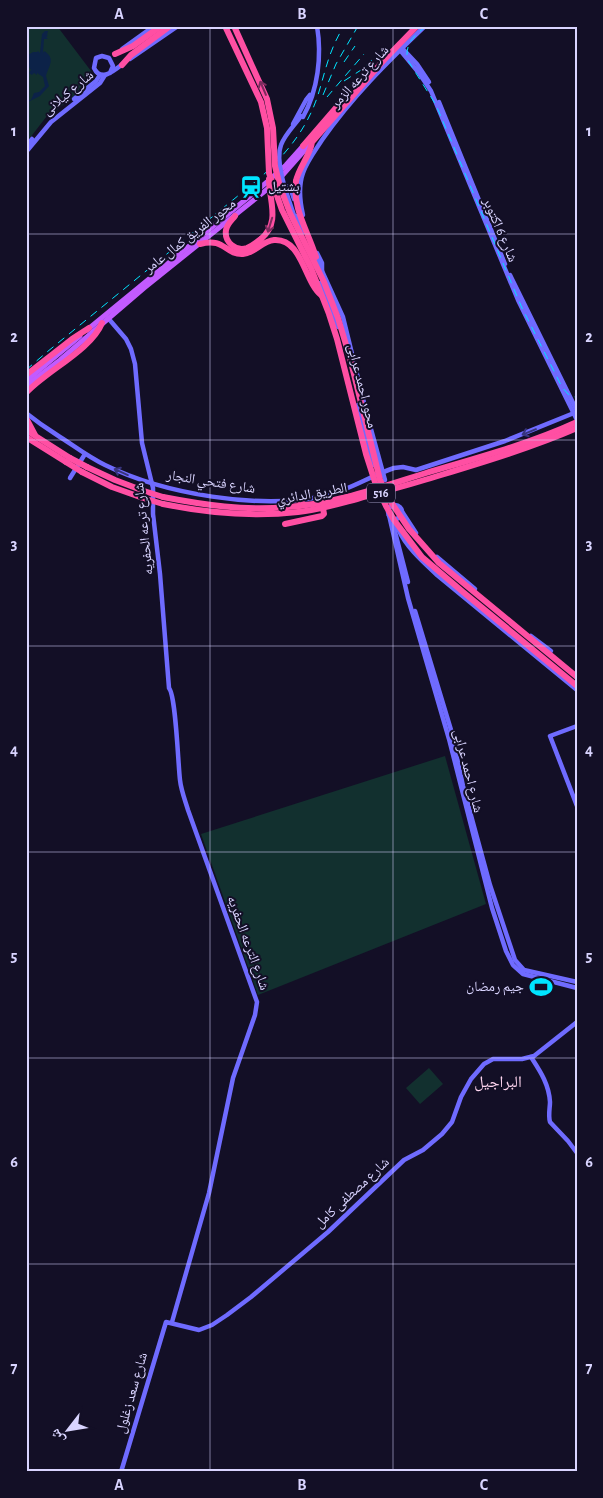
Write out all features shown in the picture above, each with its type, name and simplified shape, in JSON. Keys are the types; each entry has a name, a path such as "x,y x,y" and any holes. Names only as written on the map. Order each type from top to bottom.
{"highway":[{"path":"115,54 134,46 161,26"},
{"path":"122,65 131,55 170,26"},
{"name":"محور احمد عرابى","path":"234,26 262,86 269,107 273,128 275,166 284,199 320,274 342,330 378,474 391,503 414,536 439,563 577,677"},
{"name":"محور الفريق كمال عامر","path":"303,146 329,122 381,57 411,26"},
{"name":"محور الفريق كمال عامر","path":"312,142 384,60 417,26"},
{"name":"محور احمد عرابى","path":"226,28 262,106 267,128 269,173 286,219 311,268 337,339 370,467 381,496 394,520 422,557 577,686"},
{"path":"312,142 296,181 296,197 303,225 316,255 320,274"},
{"path":"235,216 228,225 226,234 229,242 236,248 243,249 249,247 268,232 273,219 269,173"},
{"path":"200,244 210,241 216,242 235,253 242,254 250,252 271,240 286,242 294,249 322,296"},
{"path":"26,393 84,345 96,333 102,323"},
{"path":"26,375 89,328"},
{"path":"26,418 34,439"},
{"name":"الطريق الدائري","path":"26,430 34,439 84,469 110,478 144,495 163,500 274,511 323,508 396,489 485,459 574,425"},
{"name":"الطريق الدائري","path":"26,437 34,439"},
{"name":"الطريق الدائري","path":"274,511 353,495 485,459"},
{"path":"296,499 307,505 322,496"},
{"path":"286,524 322,516 324,514 323,508"}],"main road":[{"name":"محور الفريق كمال عامر","path":"26,386 235,216 293,166 312,142"},
{"name":"محور الفريق كمال عامر","path":"269,185 303,146"},
{"name":"محور الفريق كمال عامر","path":"26,381 89,328 262,191"}],"street":[{"path":"154,26 115,54 98,57 93,64 95,72 105,74 122,65 178,26"},
{"path":"316,26 319,45 312,96 284,144 282,162 300,224 320,274"},
{"name":"شارع ترعه الزمر","path":"304,221 300,201 302,176 329,122 425,26"},
{"name":"شارع 6 اكتوبر","path":"401,49 426,77 437,99 514,284 575,412 574,425"},
{"path":"105,74 113,68 112,63 106,56"},
{"path":"316,72 302,116 282,143 279,158 294,215 320,274 343,317 384,480"},
{"name":"شارع كيلانى","path":"26,152 48,124 100,83 105,74"},
{"name":"شارع كيلانى","path":"26,147 46,123 105,74"},
{"path":"279,143 292,126 310,95"},
{"path":"75,102 79,109"},
{"path":"321,286 320,274 322,263 313,246 290,188 283,186 278,199 279,211 321,286 337,324 378,482"},
{"name":"شارع ترعه الحفريه","path":"108,318 123,335 133,354 137,372 142,443 152,484 152,511 160,574 169,688"},
{"name":"شارع فتحي النجار","path":"26,413 85,454 105,465 152,484 238,500 268,501 322,496 398,467 418,469 505,441 575,412"},
{"path":"70,478 85,454"},
{"path":"401,510 400,517 391,517 388,507 393,504 398,506 401,510 419,537 434,554 577,673"},
{"name":"شارع احمد عرابى","path":"391,517 400,538 414,606 445,718 492,908 511,962 519,971 527,975 577,988"},
{"name":"شارع احمد عرابى","path":"391,517 408,598 445,718"},
{"path":"400,538 437,575 577,690"},
{"name":"شارع الترعه الحفريه","path":"168,1322 209,1193 233,1078 255,1015 257,1002 182,791 178,768 174,705 172,691 169,688"},
{"path":"577,726 550,736 577,806"},
{"name":"شارع احمد عرابى","path":"462,786 496,906 517,964 524,970 577,982"},
{"path":"577,1022 531,1057 548,1088 550,1122 577,1153"},
{"name":"شارع مصطفى كامل","path":"168,1322 193,1329 206,1328 251,1297 353,1210 400,1162 423,1150 443,1133 452,1122 470,1079 484,1064 493,1059 531,1057"},
{"name":"شارع سعد زغلول","path":"122,1472 168,1322"}],"green space":[{"path":"26,26 57,26 94,75 92,81 52,114 50,112 26,143"},
{"path":"445,756 486,904 258,995 201,834"},
{"path":"429,1068 443,1084 420,1104 406,1088"}],"water":[{"path":"48,31 48,36 46,37 48,39 44,39 43,53 44,51 51,59 46,76 49,86 40,96 26,103 26,100 31,100 34,93 39,92 45,86 43,77 37,73 37,75 34,73 32,75 29,73 31,70 29,67 26,69 28,55 38,51 40,53 42,34"}],"railway":[{"path":"26,370 261,177 279,159 295,140 308,119 318,95 331,52 344,26"},
{"path":"323,95 336,64 358,26"},
{"path":"426,26 409,44 407,59 436,105 522,308 562,387 568,394 577,398"},
{"path":"344,62 355,46"},
{"path":"327,97 364,54"},
{"path":"344,81 372,60"}],"place":[{"name":"بشتيل","path":"251,187"},
{"name":"جيم رمضان","path":"541,987"}],"district":[{"name":"البراجيل","path":"498,1082"}]}
